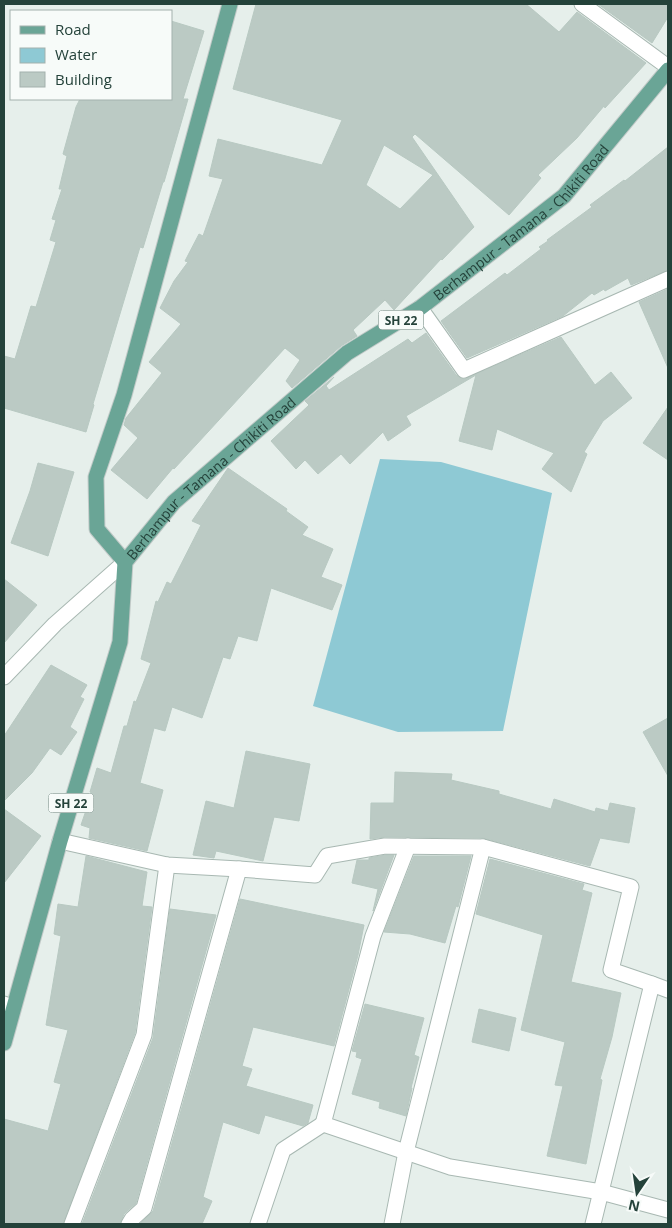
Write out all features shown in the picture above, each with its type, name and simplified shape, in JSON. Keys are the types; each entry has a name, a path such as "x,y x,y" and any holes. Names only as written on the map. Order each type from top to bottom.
{"main road":[{"path":"125,562 97,529 96,477 124,395 230,4"},
{"name":"Berhampur - Tamana - Chikiti Road","path":"4,1043 8,1006 120,642 125,562 174,502 347,353 420,308 564,196 668,68"}],"street":[{"path":"582,4 668,68"},
{"path":"420,308 464,370 668,279"},
{"path":"4,677 55,624 125,562"},
{"path":"60,841 168,865 315,876 327,856 385,846 483,848 631,887 611,970 668,990"},
{"path":"258,1224 282,1150 323,1124 373,936 408,846"},
{"path":"392,1224 406,1152 483,848"},
{"path":"72,1224 144,1035 168,865"},
{"path":"129,1224 132,1218 144,1208 239,869"},
{"path":"593,1224 652,984"},
{"path":"323,1124 450,1167 601,1192 668,1210"}],"water":[{"path":"380,459 441,462 552,493 503,731 398,732 313,706"}],"building":[{"path":"256,4 526,4 559,32 577,12 646,63 605,108 604,106 577,138 538,175 541,178 509,215 415,134 412,137 474,227 441,259 394,310 385,300 353,330 357,336 341,346 292,388 286,381 300,360 285,348 173,468 147,499 111,470 138,438 124,425 126,418 162,373 149,362 181,324 160,308 174,281 188,262 185,261 199,234 203,236 223,179 209,176 218,139 322,165 342,120 233,89","holes":["384,145 433,175 400,209 366,185"]},
{"path":"598,4 668,4 668,17 652,43"},
{"path":"172,21 204,31 183,99 188,99 164,182 143,248 140,247 86,432 4,408 4,356 15,359 31,306 36,307 56,242 50,240 56,220 52,219 62,189 59,189 67,156 63,154 80,100 172,100"},
{"path":"668,147 668,270 631,285 628,278 605,291 604,289 594,295 592,293 563,316 467,358 441,321 505,273 507,275 541,249 539,247 547,240 592,207 590,205 625,181"},
{"path":"668,289 668,368 639,302"},
{"path":"426,333 456,375 464,379 561,337 595,385 611,372 632,398 603,421 584,452 587,454 571,492 542,469 554,453 497,429 492,450 459,441 476,375 406,416 411,425 388,441 383,432 350,464 341,454 318,474 305,460 296,469 271,441 309,405 305,401 334,377 326,386 329,390 408,339 412,343"},
{"path":"668,407 668,460 643,443"},
{"path":"38,463 74,472 48,556 11,543"},
{"path":"228,468 287,509 286,511 308,527 302,535 333,549 321,577 342,585 332,610 271,588 257,641 238,636 230,659 223,657 202,718 172,707 165,731 154,728 140,783 163,790 147,851 89,838 90,828 81,825 92,793 90,792 97,768 111,773 124,726 127,726 134,701 136,702 151,663 141,659 156,601 158,602 167,582 171,584 201,525 192,521"},
{"path":"4,579 37,605 4,643"},
{"path":"51,665 87,685 80,697 84,699 70,727 77,732 61,755 50,748 32,773 4,801 4,736"},
{"path":"668,718 668,776 643,732"},
{"path":"246,751 310,764 299,821 274,817 263,861 216,851 214,858 193,855 206,801 234,808"},
{"path":"395,772 452,774 451,780 499,791 499,794 551,809 554,799 595,812 596,808 608,811 610,803 635,808 629,843 600,838 590,866 483,838 385,837 370,839 371,803 394,803"},
{"path":"4,809 41,836 4,883"},
{"path":"394,855 373,911 378,889 352,883 357,860 369,860 369,858"},
{"path":"86,856 147,872 142,906 152,907 135,1033 63,1224 4,1224 4,1119 48,1131 61,1084 54,1082 68,1030 46,1025 61,936 54,934 58,904 78,907"},
{"path":"414,856 471,856 458,907 456,906 445,943 410,934 384,932"},
{"path":"490,859 584,884 582,890 592,893 571,982 621,993 612,1037 600,1079 602,1080 586,1164 547,1156 563,1086 555,1085 565,1042 521,1030 543,935 476,914"},
{"path":"240,899 364,925 334,1046 253,1027 242,1066 252,1069 246,1086 313,1105 308,1123 303,1126 265,1115 259,1134 223,1122 203,1197 212,1201 202,1224 140,1224 153,1211"},
{"path":"170,909 216,915 136,1203 124,1214 120,1224 82,1224 153,1038"},
{"path":"365,1004 424,1018 414,1055 419,1057 406,1116 379,1108 380,1102 352,1094 362,1059 356,1057 357,1052 352,1051"},
{"path":"479,1009 516,1018 509,1051 472,1042"}]}
